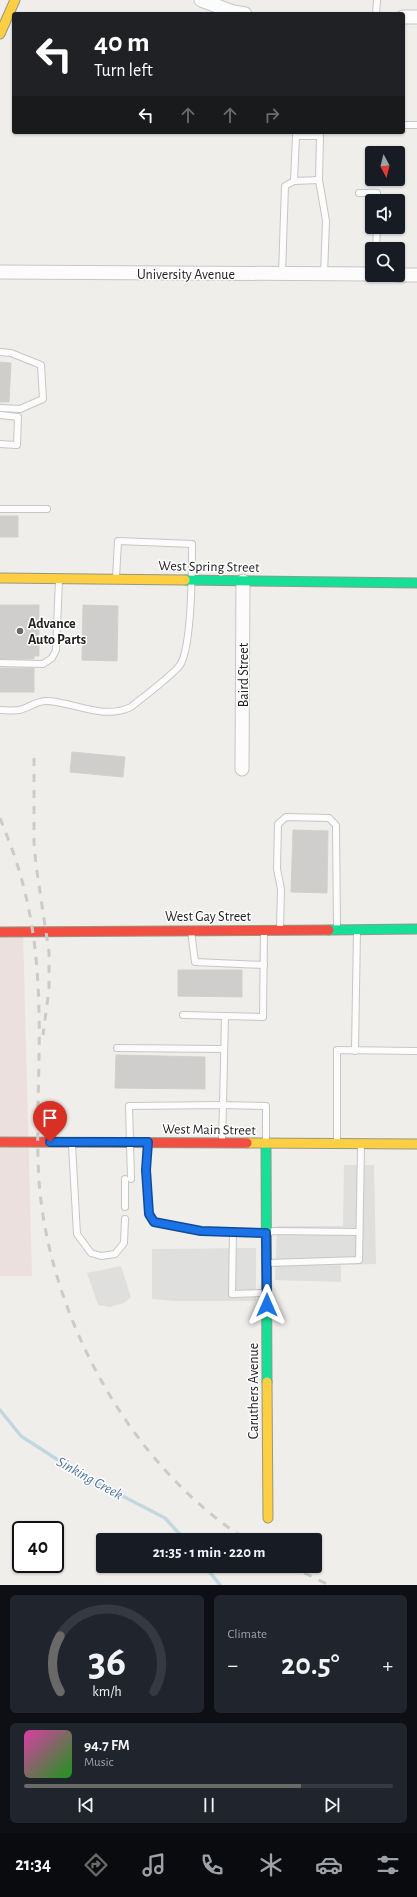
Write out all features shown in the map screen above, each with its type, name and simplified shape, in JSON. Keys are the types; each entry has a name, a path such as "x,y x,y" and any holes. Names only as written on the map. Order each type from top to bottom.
{"street":[{"path":"0,34 2,22 15,0"},
{"path":"201,0 233,12"},
{"path":"405,17 417,17"},
{"name":"University Avenue","path":"0,272 365,274"},
{"path":"405,275 417,275"},
{"name":"West Spring Street","path":"0,578 417,583"},
{"name":"Baird Street","path":"242,769 243,580"},
{"name":"West Gay Street","path":"0,932 417,929"},
{"name":"West Main Street","path":"0,1142 417,1144"},
{"name":"Caruthers Avenue","path":"266,1144 268,1518"}],"lane":[{"path":"376,0 376,12"},
{"path":"405,125 417,125"},
{"path":"294,181 296,136 320,136 319,180 326,221 324,274"},
{"path":"282,274 285,186 294,181 319,180"},
{"path":"359,193 377,194"},
{"path":"0,352 11,353 40,365 43,399 20,409 0,408"},
{"path":"0,415 18,417 17,445 0,444"},
{"path":"0,509 47,509"},
{"path":"0,710 19,710 42,701 112,713 123,711 131,707 180,665 185,653 192,580 192,544 118,541 116,580"},
{"path":"0,663 43,664 52,658 56,650 59,579"},
{"path":"279,929 281,889 277,869 278,824 286,817 329,818 336,825 337,929"},
{"path":"183,1015 263,1017 264,929"},
{"path":"191,930 195,962 264,965"},
{"path":"355,1050 357,930"},
{"path":"222,1143 224,1016"},
{"path":"117,1048 223,1050"},
{"path":"337,1144 337,1050 417,1051"},
{"path":"125,1207 130,1142 129,1106 266,1106 266,1144"},
{"path":"72,1142 77,1234 92,1253 101,1256 115,1254 124,1243 125,1219"},
{"path":"148,1142 146,1170 149,1214 154,1222 201,1231 266,1233 274,1231 360,1232"},
{"path":"266,1263 359,1260 361,1144"},
{"path":"232,1232 232,1294 267,1292"}],"shaded area":[{"path":"23,931 32,1276 0,1276 0,932"},
{"path":"344,1165 374,1165 376,1264 341,1265 341,1282 275,1280 277,1226 343,1226"},
{"path":"256,1248 256,1301 174,1301 152,1299 152,1249"},
{"path":"121,1266 131,1297 124,1303 110,1307 98,1305 87,1273"}],"building":[{"path":"0,362 11,363 9,402 0,402"},
{"path":"0,516 18,516 18,537 0,537"},
{"name":"Advance Auto Parts","path":"0,605 39,605 39,656 34,656 34,659 0,659"},
{"path":"83,605 118,606 117,661 82,660"},
{"path":"0,668 34,668 34,692 0,692"},
{"path":"72,752 125,757 123,777 70,772"},
{"path":"293,830 328,831 327,893 291,892"},
{"path":"178,970 242,970 242,997 178,996"},
{"path":"116,1055 205,1057 205,1089 115,1088"}],"waterway":[{"name":"Sinking Creek","path":"0,1410 21,1436 78,1473 165,1518 179,1533"},
{"name":"Sinking Creek","path":"211,1573 220,1585"}],"railway":[{"path":"34,758 34,843 49,952 49,989 43,1035"},
{"path":"0,818 14,854 22,881 34,941 39,1009 39,1181 46,1232 59,1284 79,1335 103,1384 133,1430 167,1472 205,1509 238,1533"},
{"path":"304,1573 329,1585"}],"traffic: fast":[{"path":"185,580 417,583"},
{"path":"329,930 417,929"},
{"path":"266,1144 267,1382"}],"traffic: slow":[{"path":"0,34 15,0"},
{"path":"0,578 185,580"},
{"path":"247,1143 417,1144"},
{"path":"267,1382 268,1518"}],"traffic: jam":[{"path":"0,932 329,930"},
{"path":"0,1142 247,1143"}],"place":[{"name":"Advance Auto Parts","path":"20,631"}],"route":[{"path":"50,1142 148,1142 146,1170 149,1214 154,1222 201,1231 266,1233 267,1305"}]}
